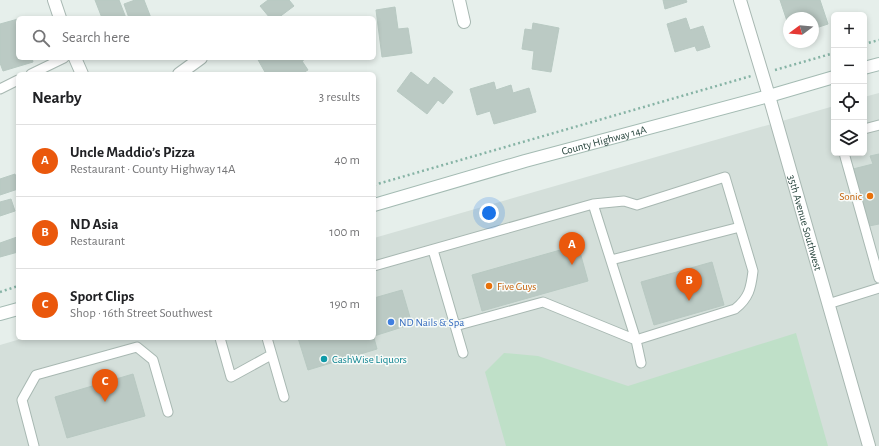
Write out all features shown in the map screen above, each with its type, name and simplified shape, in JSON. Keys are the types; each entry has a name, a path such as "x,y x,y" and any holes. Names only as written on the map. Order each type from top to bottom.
{"street":[{"path":"54,0 59,16"},
{"path":"459,0 464,22"},
{"name":"35th Avenue Southwest","path":"740,0 869,446"},
{"path":"76,60 81,72"},
{"path":"185,72 199,60"},
{"path":"867,67 879,64"},
{"name":"County Highway 14A","path":"376,204 525,161 769,96 831,78"},
{"path":"0,314 16,310"}],"lane":[{"path":"35,72 60,60"},
{"path":"0,89 16,81"},
{"path":"867,128 879,125"},
{"path":"845,156 876,252 879,278"},
{"path":"376,265 593,204 624,201 637,205 725,177 753,271 752,286 744,302 735,309 636,340 543,302 455,326"},
{"path":"593,204 636,340 641,363"},
{"path":"611,260 740,227"},
{"path":"433,250 463,352"},
{"path":"828,304 879,288"},
{"path":"221,340 231,377 271,355"},
{"path":"267,340 284,397"},
{"path":"34,446 22,400 36,375 137,347 153,360 168,412"}],"path":[{"path":"867,43 879,40"},
{"path":"781,68 831,54"},
{"path":"376,184 742,79"},
{"path":"0,292 16,287"}],"shaded area":[{"path":"879,93 879,446 0,446 0,345 17,340 376,340 376,237 831,107 831,156 867,156 867,96"}],"green space":[{"path":"796,333 828,446 506,446 485,372 504,353 538,356 628,386"}],"building":[{"path":"95,0 119,0 125,16 101,16"},
{"path":"135,0 144,0 150,16 128,16 124,4"},
{"path":"268,0 289,0 294,6 281,16 268,16 260,6"},
{"path":"663,0 686,0 687,2 665,9"},
{"path":"780,0 820,0 828,24 819,27 819,12 784,12"},
{"path":"395,7 398,29 408,28 412,53 382,57 376,10"},
{"path":"686,18 690,30 703,26 710,47 697,51 695,46 675,52 667,24"},
{"path":"16,20 16,60 32,60 33,62 3,71 0,63 0,24"},
{"path":"533,23 559,28 551,72 532,69 534,51 522,49 525,29 532,30"},
{"path":"258,60 304,60 302,61 308,70 304,72 265,72"},
{"path":"411,72 428,85 434,77 453,92 443,104 438,100 427,114 397,91"},
{"path":"494,82 496,90 511,85 513,93 529,88 536,112 494,124 490,111 477,115 470,89"},
{"name":"Sonic","path":"879,154 879,224 869,226 853,169 873,164 870,156"},
{"path":"15,174 16,190 0,195 0,179"},
{"path":"11,199 15,211 0,216 0,202"},
{"path":"16,237 16,253 0,257 0,243"},
{"path":"578,245 588,281 482,311 472,275"},
{"path":"712,262 724,305 654,325 641,282"},
{"name":"CashWise Liquors","path":"402,290 412,324 376,335 376,297"},
{"name":"CashWise Liquors","path":"299,340 375,340 377,349 308,370"},
{"path":"133,374 145,416 67,438 55,397"}],"place":[{"name":"Sonic","path":"870,196"},
{"name":"Uncle Maddio’s Pizza","path":"572,265"},
{"name":"Five Guys","path":"489,286"},
{"name":"ND Asia","path":"689,301"},
{"name":"ND Nails & Spa","path":"391,322"},
{"name":"CashWise Liquors","path":"324,359"},
{"name":"Sport Clips","path":"105,402"}]}
